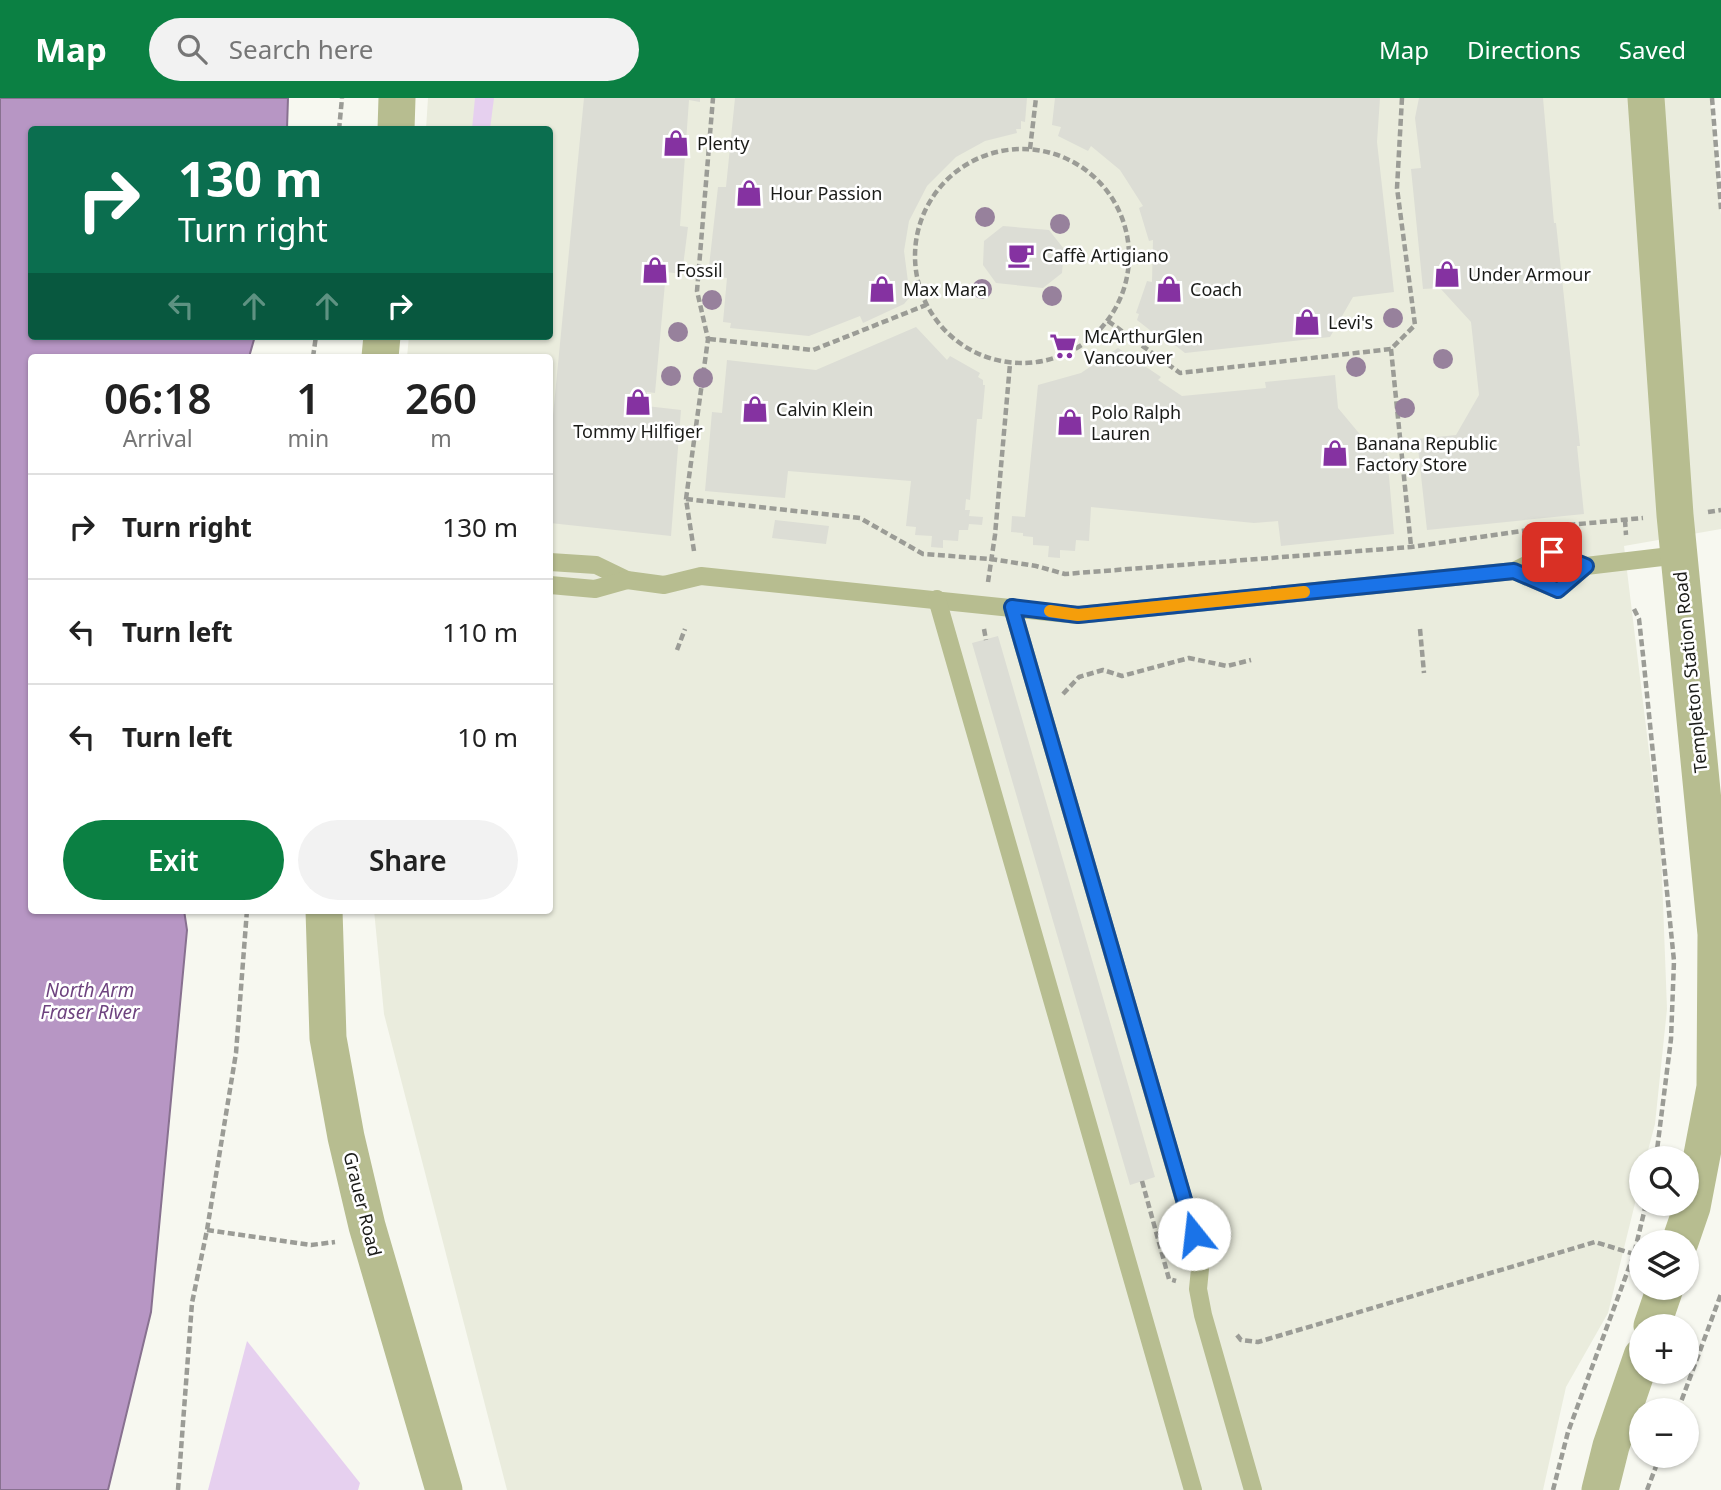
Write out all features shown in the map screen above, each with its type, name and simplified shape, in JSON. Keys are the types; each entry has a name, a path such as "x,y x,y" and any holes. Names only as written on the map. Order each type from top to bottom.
{"street":[{"path":"396,126 397,98"},
{"name":"Templeton Station Road","path":"1646,98 1679,555 1716,934 1715,1087 1692,1208 1684,1230"},
{"name":"Grauer Road","path":"324,914 328,1038 346,1137 367,1226 444,1490"},
{"path":"1600,1490 1611,1446 1632,1384"}],"lane":[{"path":"553,562 596,565 627,580 664,585 701,576 1078,615 1514,571 1552,552 1586,566 1679,555"},
{"path":"1514,571 1558,590 1586,566"},
{"path":"553,585 595,589 627,580"},
{"path":"937,599 1193,1490"},
{"path":"1012,607 1201,1259 1198,1289 1253,1490"}],"path":[{"path":"338,126 342,98"},
{"path":"694,551 687,499 708,339 697,291 713,98"},
{"path":"1030,149 1036,98"},
{"path":"1108,321 1180,373 1391,349 1415,325 1396,188 1402,98"},
{"path":"1712,98 1721,209"},
{"path":"1030,149 1062,157 1090,173 1112,198 1126,228 1129,260 1124,292 1108,321 1081,347 1047,361 1010,364 976,354 947,333 926,305 916,274 916,242 925,210 943,183 968,163 998,151 1030,149"},
{"path":"708,339 813,350 926,305"},
{"path":"1391,349 1411,547"},
{"path":"988,585 1010,364"},
{"path":"687,499 860,518 923,554 991,559 1065,574 1411,547 1543,528"},
{"path":"1556,527 1644,518"},
{"path":"1625,520 1626,535"},
{"path":"1634,609 1639,620 1648,691 1674,961 1671,1039 1658,1146"},
{"path":"677,650 685,629"},
{"path":"1420,629 1424,673"},
{"path":"1040,701 1058,698 1079,677 1103,670 1122,676 1189,658 1227,666 1251,660"},
{"path":"178,1490 192,1303 236,1054 247,914"},
{"path":"1142,1181 1169,1279 1198,1289"},
{"path":"207,1230 311,1245 334,1243 367,1226"},
{"path":"1230,1327 1241,1340 1258,1342 1595,1242 1629,1252"},
{"path":"1553,1490 1568,1432 1629,1267"},
{"path":"1682,1398 1721,1294"},
{"path":"1647,1490 1655,1468"}],"shaded area":[{"path":"428,98 1710,98 1721,215 1721,529 1624,546 1661,850 1667,1009 1655,1124 1649,1146 1629,1146 1629,1216 1632,1216 1608,1313 1566,1387 1543,1490 507,1490 384,1014 374,914 553,914 553,354 407,354 409,340 553,340 553,126 426,126"},
{"path":"475,98 494,98 490,126 472,126"},
{"path":"247,1341 360,1483 358,1490 208,1490"}],"water":[{"name":"North Arm Fraser River","path":"0,98 288,98 287,126 28,126 28,340 254,340 250,354 28,354 28,914 185,914 187,930 151,1312 108,1490 0,1490"}],"building":[{"path":"584,98 700,98 700,102 689,100 680,226 688,227 682,274 666,272 655,393 647,392 646,406 681,410 671,536 553,523 553,415"},
{"path":"735,98 1027,98 1025,122 1021,121 1021,129 1016,129 1017,133 985,141 956,157 927,186 909,221 904,251 910,297 904,304 863,323 860,316 809,336 730,328 731,323 723,322 727,278 708,275 718,187 726,187"},
{"path":"1055,98 1380,98 1377,142 1394,292 1353,297 1330,337 1185,353 1171,342 1169,345 1137,320 1139,314 1136,313 1147,281 1152,282 1153,240 1149,241 1139,208 1143,206 1120,170 1091,146 1088,151 1058,136 1061,127 1052,125"},
{"path":"1419,98 1543,98 1554,223 1580,446 1577,446 1584,514 1427,530 1417,439 1456,435 1479,395 1471,322 1440,288 1423,289 1411,169 1421,168 1415,118"},
{"path":"1003,226 1049,230 1064,249 1062,273 1043,288 996,283 983,265 984,241"},
{"path":"916,327 947,360 950,356 980,373 978,377 985,385 982,419 977,419 970,500 966,499 965,510 970,510 969,516 983,517 982,525 969,524 968,530 959,530 958,541 943,540 943,548 931,547 932,536 915,535 916,527 906,526 911,481 788,471 785,498 705,491 712,412 722,413 727,360 816,370"},
{"path":"1118,348 1161,377 1158,380 1182,396 1266,388 1265,382 1335,375 1338,408 1368,444 1386,442 1394,534 1281,546 1278,521 1254,523 1091,507 1089,541 1076,540 1075,551 1060,550 1060,558 1048,557 1049,546 1033,545 1033,537 1011,532 1012,516 1025,517 1038,385 1081,373"},
{"path":"775,520 829,526 826,544 772,538"},
{"path":"998,636 1155,1177 1130,1185 972,643"}],"slow traffic":[{"path":"1050,611 1078,615 1304,592"}],"place":[{"name":"Plenty","path":"676,143"},
{"name":"Hour Passion","path":"749,193"},
{"name":"Caffè Artigiano","path":"1021,255"},
{"name":"Fossil","path":"655,270"},
{"name":"Under Armour","path":"1447,274"},
{"name":"Max Mara","path":"882,289"},
{"name":"Coach","path":"1169,289"},
{"name":"Levi's","path":"1307,322"},
{"name":"McArthurGlen Vancouver","path":"1063,346"},
{"name":"Tommy Hilfiger","path":"638,402"},
{"name":"Calvin Klein","path":"755,409"},
{"name":"Polo Ralph Lauren","path":"1070,422"},
{"name":"Banana Republic Factory Store","path":"1335,453"}],"route":[{"path":"1194,1234 1012,607 1078,615 1514,571 1558,590 1586,566 1552,552"}]}
